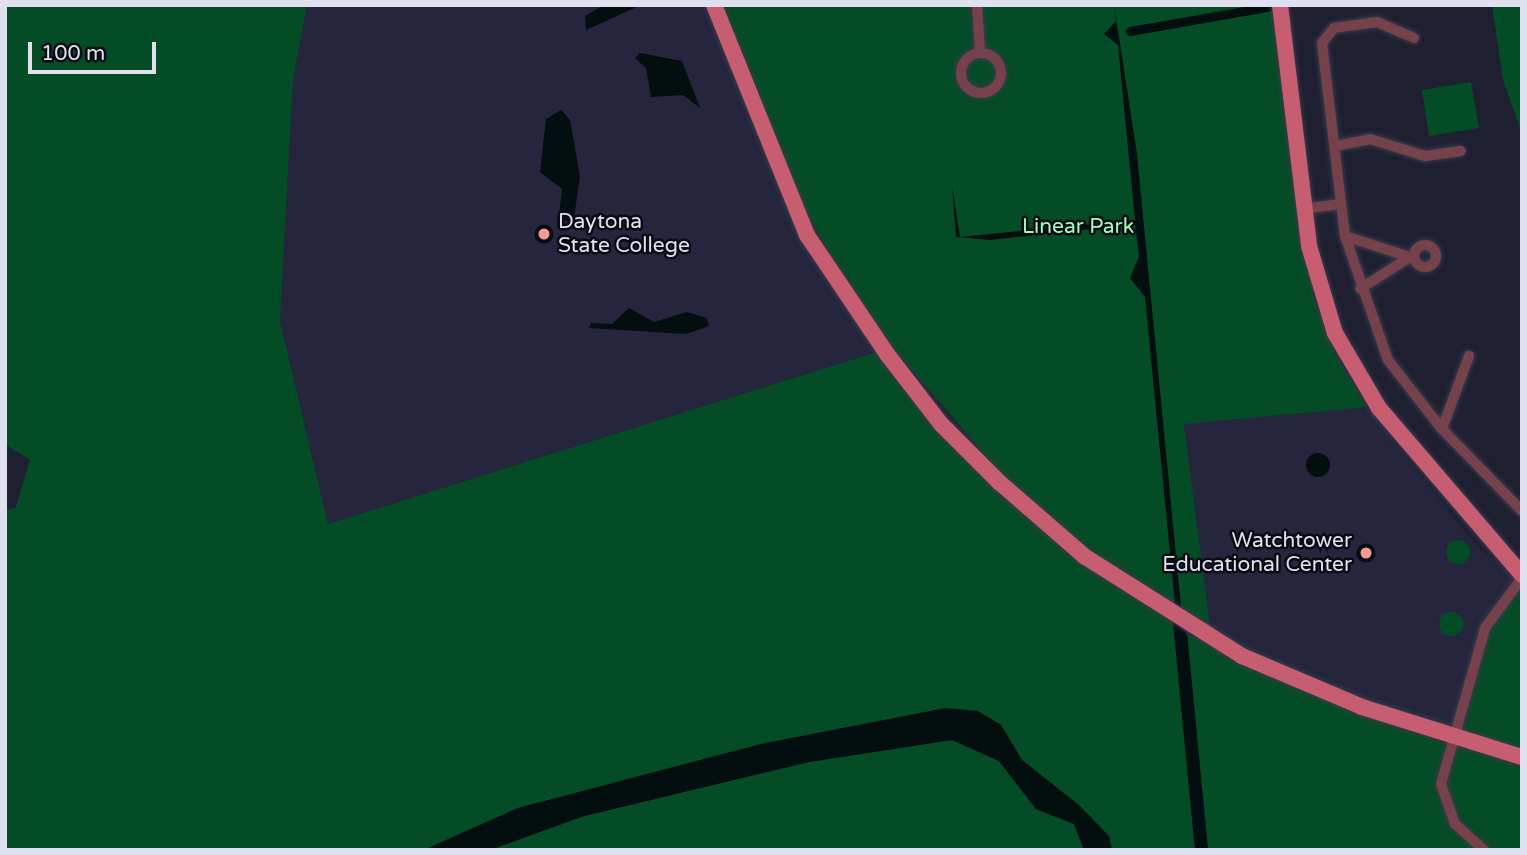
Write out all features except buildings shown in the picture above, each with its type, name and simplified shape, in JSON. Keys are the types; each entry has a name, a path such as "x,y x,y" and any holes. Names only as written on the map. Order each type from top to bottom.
{"main road":[{"path":"714,5 785,190 855,312 941,424 999,482 1084,556 1192,628 1362,707 1454,738 1522,757"},
{"path":"1280,5 1304,208 1326,310 1362,384 1522,576"}],"street":[{"path":"977,5 980,52"},
{"path":"1414,38 1380,22 1329,32 1321,51 1345,236 1360,289 1388,360 1442,429 1517,499 1522,511"},
{"path":"980,52 993,56 1002,73 993,90 980,94 961,76 966,60 980,52"},
{"path":"1335,146 1370,139 1424,156 1461,151"},
{"path":"1304,208 1340,204"},
{"path":"1345,236 1410,257 1360,289"},
{"path":"1442,429 1469,356"},
{"path":"1485,850 1460,831 1443,799 1454,738 1488,622 1522,576"}],"shaded area":[{"name":"Daytona State College","path":"307,5 708,5 780,190 827,278 880,351 328,524 280,321 293,80"},
{"path":"604,5 641,5 586,30 585,16"},
{"path":"1114,5 1137,154 1181,607 1175,604 1145,297 1130,278 1139,256 1135,224 991,240 956,237 952,185 960,237 1135,220 1118,45 1104,34 1116,21"},
{"path":"640,53 682,61 700,108 683,95 651,97 646,68 635,58"},
{"path":"561,110 570,120 580,176 573,225 559,216 562,189 540,172 546,119"},
{"path":"629,308 654,322 687,312 707,318 709,326 686,334 589,328 591,323 612,324"},
{"path":"1367,407 1478,548 1522,582 1470,696 1461,734 1364,703 1211,634 1184,423"},
{"path":"1318,453 1327,456 1330,465 1327,474 1318,477 1309,474 1306,465 1309,456"},
{"path":"1173,622 1187,633 1208,850 1195,850"},
{"path":"946,708 978,711 1001,725 1022,760 1079,805 1109,836 1112,850 1084,850 1074,824 1036,809 999,761 952,740 809,762 584,816 490,850 424,850 518,808 761,744"}],"green space":[{"path":"5,5 307,5 293,80 280,321 328,524 880,351 937,426 1173,622 1195,850 1112,850 1108,836 1022,760 1001,725 946,708 761,744 518,808 424,850 5,850 5,511 16,507 30,460 5,444"},
{"name":"Linear Park","path":"720,5 1275,5 1313,294 1334,351 1367,407 1184,424 1211,634 1110,568 1007,480 866,317 792,188"},
{"path":"1492,5 1522,5 1522,133 1503,80"},
{"path":"1471,82 1479,128 1429,136 1422,90"},
{"path":"1458,540 1469,547 1470,552 1463,563 1458,564 1447,557 1446,552 1453,541"},
{"path":"1522,583 1522,751 1461,734 1494,616"},
{"path":"1451,612 1459,616 1463,624 1459,632 1451,636 1443,632 1439,624 1443,616"},
{"path":"1187,633 1269,675 1446,744 1522,761 1522,850 1208,850"},
{"path":"952,740 999,761 1036,809 1074,824 1084,850 490,850 584,816 809,762"}],"waterway":[{"path":"1130,31 1268,7"}],"place":[{"name":"Daytona State College","path":"544,234"},
{"name":"Watchtower Educational Center","path":"1366,553"}]}
